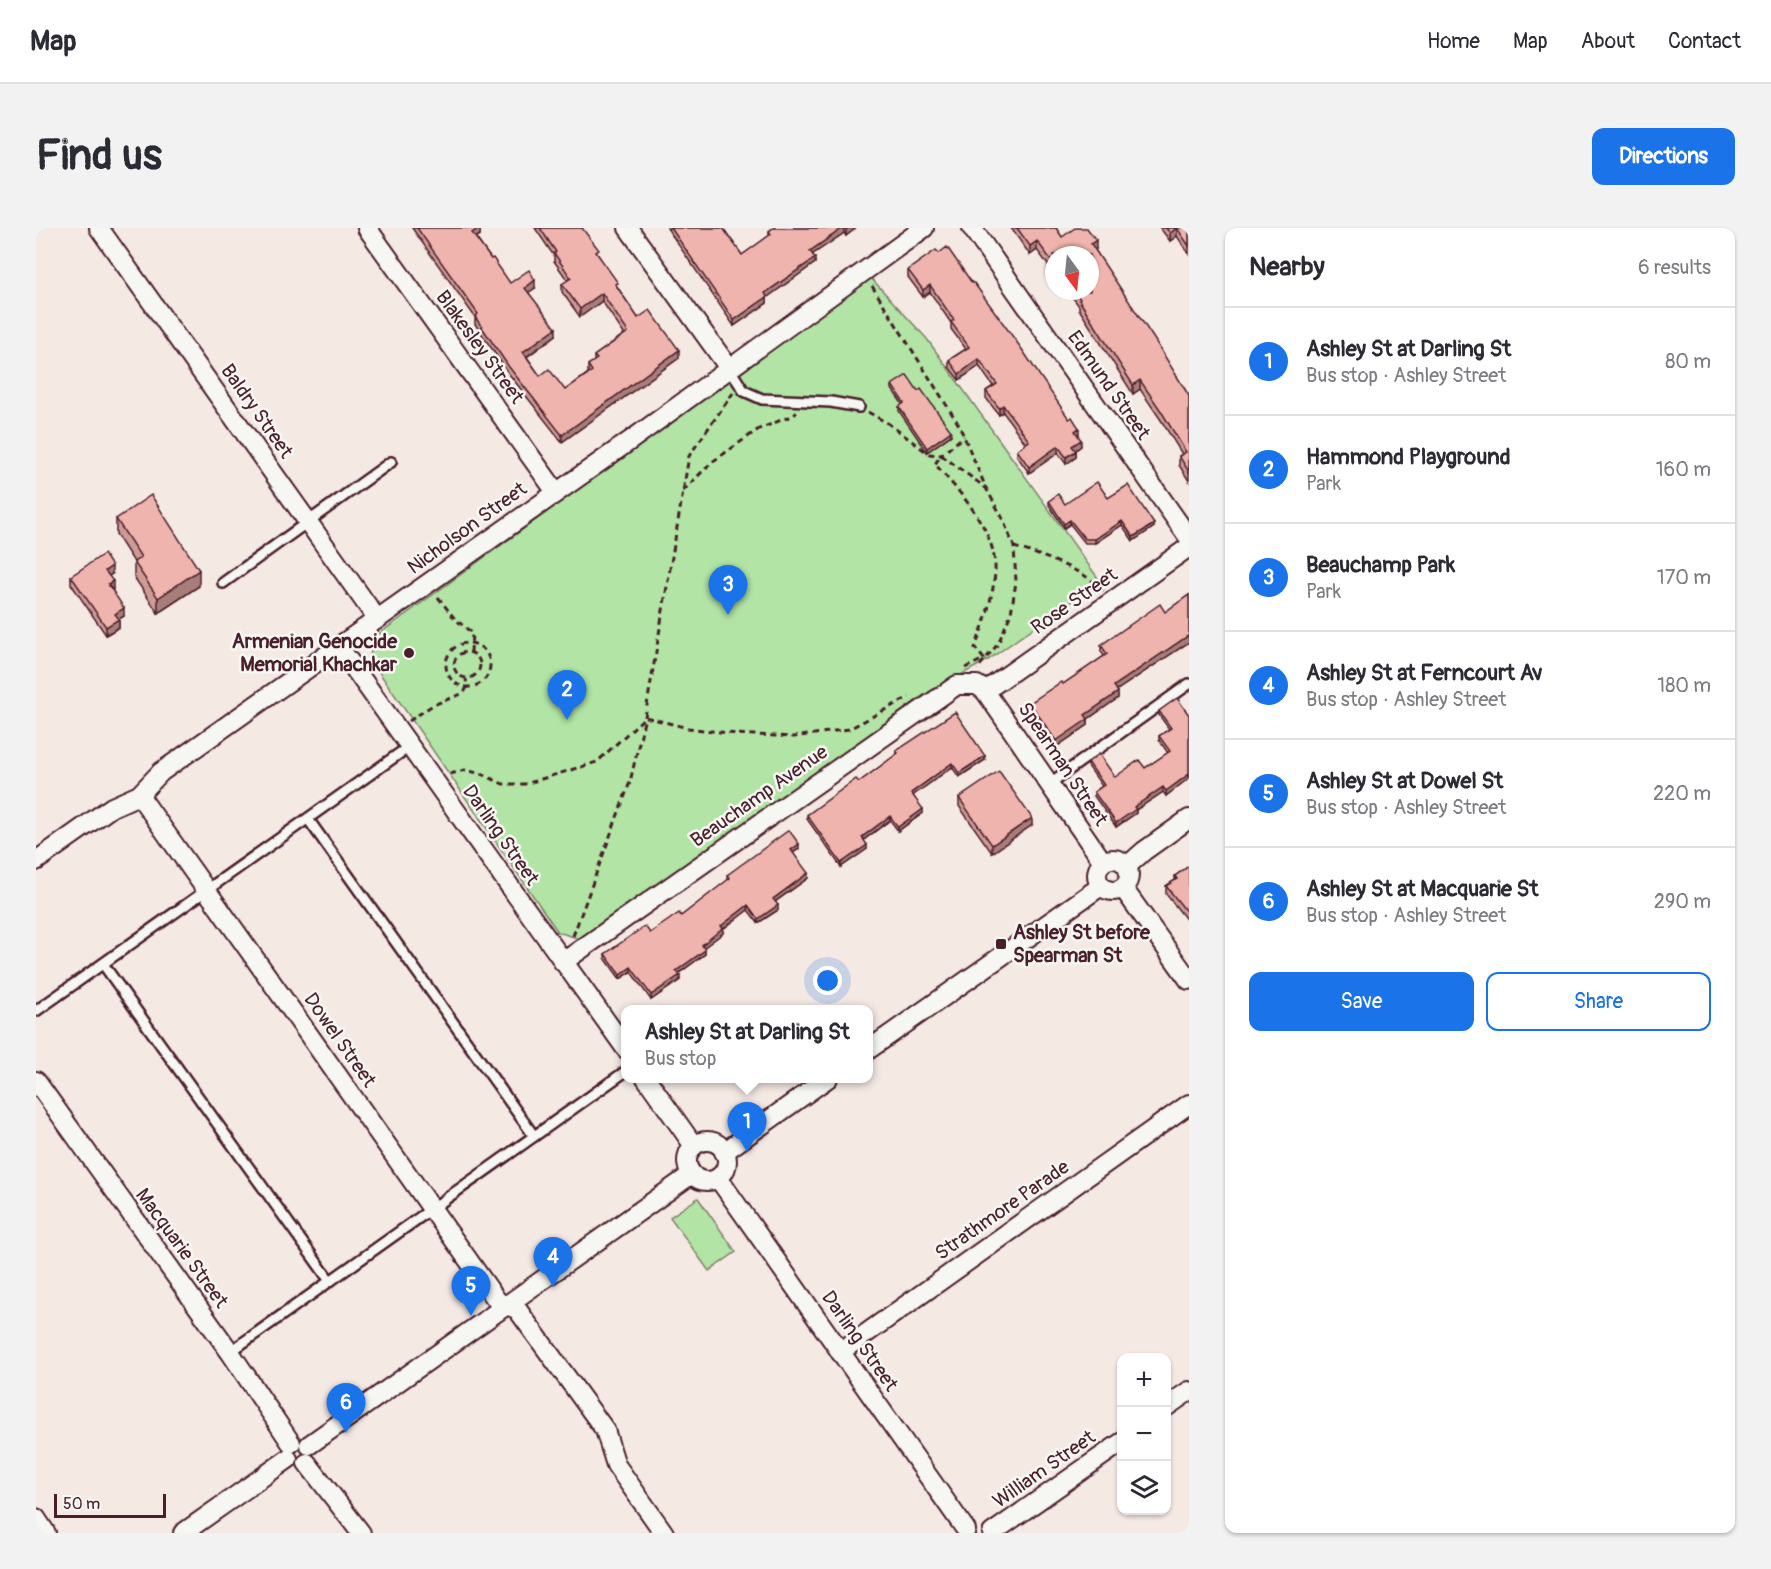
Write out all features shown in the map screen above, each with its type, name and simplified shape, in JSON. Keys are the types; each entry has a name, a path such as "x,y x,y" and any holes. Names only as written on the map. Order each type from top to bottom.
{"street":[{"name":"Baldry Street","path":"99,228 377,619"},
{"name":"Blakesley Street","path":"367,228 556,492"},
{"path":"628,228 729,368"},
{"name":"Nicholson Street","path":"36,861 112,807 139,795 161,772 625,444 924,228"},
{"name":"Edmund Street","path":"972,228 1189,538"},
{"name":"Rose Street","path":"986,691 1189,547"},
{"name":"Darling Street","path":"339,647 621,1042"},
{"path":"962,678 986,691"},
{"name":"Beauchamp Avenue","path":"563,962 957,685 962,678"},
{"name":"Spearman Street","path":"986,691 1103,862"},
{"name":"Dowel Street","path":"139,795 498,1302 517,1309 604,1430 616,1465 664,1533"},
{"path":"1127,866 1189,819"},
{"path":"1116,858 1127,866 1130,878 1123,888 1113,891 1101,886 1097,873 1103,862 1116,858"},
{"path":"873,1046 1101,886"},
{"path":"1123,888 1189,980"},
{"name":"Macquarie Street","path":"36,1081 299,1452 361,1533"},
{"path":"650,1083 694,1146"},
{"path":"724,1152 821,1083"},
{"name":"Strathmore Parade","path":"840,1353 1189,1104"},
{"path":"711,1142 724,1152 726,1166 718,1178 701,1180 692,1174 687,1162 694,1146 711,1142"},
{"path":"183,1533 692,1174"},
{"name":"Darling Street","path":"718,1178 965,1531"},
{"path":"1171,1404 1189,1391"},
{"name":"William Street","path":"992,1533 1117,1446"},
{"path":"36,1518 46,1533"},
{"path":"965,1531 980,1525 992,1533"}],"lane":[{"path":"729,368 739,384 749,394 762,399 859,407"},
{"path":"223,584 391,462"},
{"path":"1049,784 1189,684"},
{"path":"36,1011 410,746"},
{"path":"308,819 534,1136"},
{"path":"103,964 330,1281"},
{"path":"230,1352 621,1075"}],"path":[{"path":"863,271 959,425 1014,547 1016,582 1011,613 998,644 962,678"},
{"path":"563,962 630,782 645,717 689,456 739,384"},
{"path":"683,491 712,462 759,429 794,415 806,401"},
{"path":"859,407 889,424 929,454 941,455 986,488"},
{"path":"964,436 941,455 935,464 976,513 993,550 995,570 993,588 975,648 984,659"},
{"path":"1014,547 1044,556 1096,583 1111,602"},
{"path":"428,583 455,619 472,633 471,652"},
{"path":"460,644 472,644 481,647 486,652 490,665 485,678 474,686 467,687 460,685 449,675 447,661 454,648 460,644"},
{"path":"471,652 479,658 481,666 474,677 462,678 455,671 454,662 459,654 471,652"},
{"path":"962,678 984,659"},
{"path":"398,729 433,705 464,693 467,687 466,679"},
{"path":"645,717 688,728 736,734 794,737 849,729 916,693"},
{"path":"433,779 465,770 482,774 503,784 525,784 597,762 645,717"}],"green space":[{"path":"870,277 927,339 1100,581 988,660 924,695 583,940 558,932 370,659 372,639"},
{"path":"698,1198 736,1252 709,1271 670,1217"}],"building":[{"path":"417,228 479,228 472,233 510,283 529,270 535,280 525,288 556,328 523,352 540,376 549,369 565,390 592,371 588,365 597,359 594,356 628,332 602,293 580,309 562,284 571,278 540,228 582,228 599,250 596,252 618,283 615,284 638,318 650,310 679,350 562,435 509,367 475,317 478,314"},
{"path":"671,228 723,228 742,255 771,234 769,231 773,228 843,228 810,251 815,258 765,293 767,297 734,320"},
{"path":"1017,228 1056,228 1062,237 1075,228 1087,228 1096,240 1091,244 1092,246 1045,246 1045,252 1037,241 1030,246"},
{"path":"1166,228 1177,228 1170,233"},
{"path":"1177,228 1189,228 1189,246"},
{"path":"947,247 1021,348 1069,419 1072,417 1079,428 1075,431 1081,440 1072,446 1076,451 1066,457 1058,446 1029,467 1017,450 1029,441 1003,405 999,408 986,391 997,384 979,359 959,374 949,360 969,347 951,322 954,320 930,285 923,290 908,270 936,250 939,253"},
{"path":"1099,256 1189,396 1189,472 1179,456 1186,452 1161,411 1140,380 1133,385 1079,300 1099,300"},
{"path":"907,375 918,391 921,389 951,431 927,448 899,407 904,403 892,385"},
{"path":"1097,482 1108,498 1128,485 1154,524 1133,537 1122,521 1095,539 1085,539 1070,520 1064,524 1049,501 1058,494 1065,504"},
{"path":"151,495 199,570 158,598 134,562 141,557 116,519"},
{"path":"104,554 112,566 105,571 113,581 108,584 124,608 115,614 119,619 106,627 71,576"},
{"path":"1189,595 1189,635 1114,686 1118,692 1085,715 1088,719 1056,741 1030,703 1107,654 1101,645 1160,604 1165,612"},
{"path":"1177,698 1189,715 1189,774 1166,791 1163,787 1116,823 1094,792 1104,785 1088,762 1099,754 1115,777 1139,760 1145,768 1170,751 1159,736 1171,728 1159,711"},
{"path":"955,712 985,756 959,773 952,763 911,793 923,809 898,827 890,816 862,837 867,845 841,863 807,815 856,779 859,782 898,753 896,751"},
{"path":"999,771 1032,818 992,845 959,798"},
{"path":"789,830 799,844 791,850 808,873 773,899 778,905 758,919 748,905 721,926 723,928 702,945 705,950 676,971 680,975 651,995 631,967 620,975 605,954 645,926 650,933 679,913 681,916 730,878 727,875"},
{"path":"1189,866 1189,915 1166,886 1177,879 1175,876"}],"place":[{"name":"Beauchamp Park","path":"728,615"},
{"name":"Armenian Genocide Memorial Khachkar","path":"409,653"},
{"name":"Hammond Playground","path":"567,720"},
{"name":"Ashley St before Spearman St","path":"1001,944"},
{"name":"Ashley St at Darling St","path":"747,1152"},
{"name":"Ashley St at Ferncourt Av","path":"553,1287"},
{"name":"Ashley St at Dowel St","path":"471,1316"},
{"name":"Ashley St at Macquarie St","path":"346,1433"}]}
